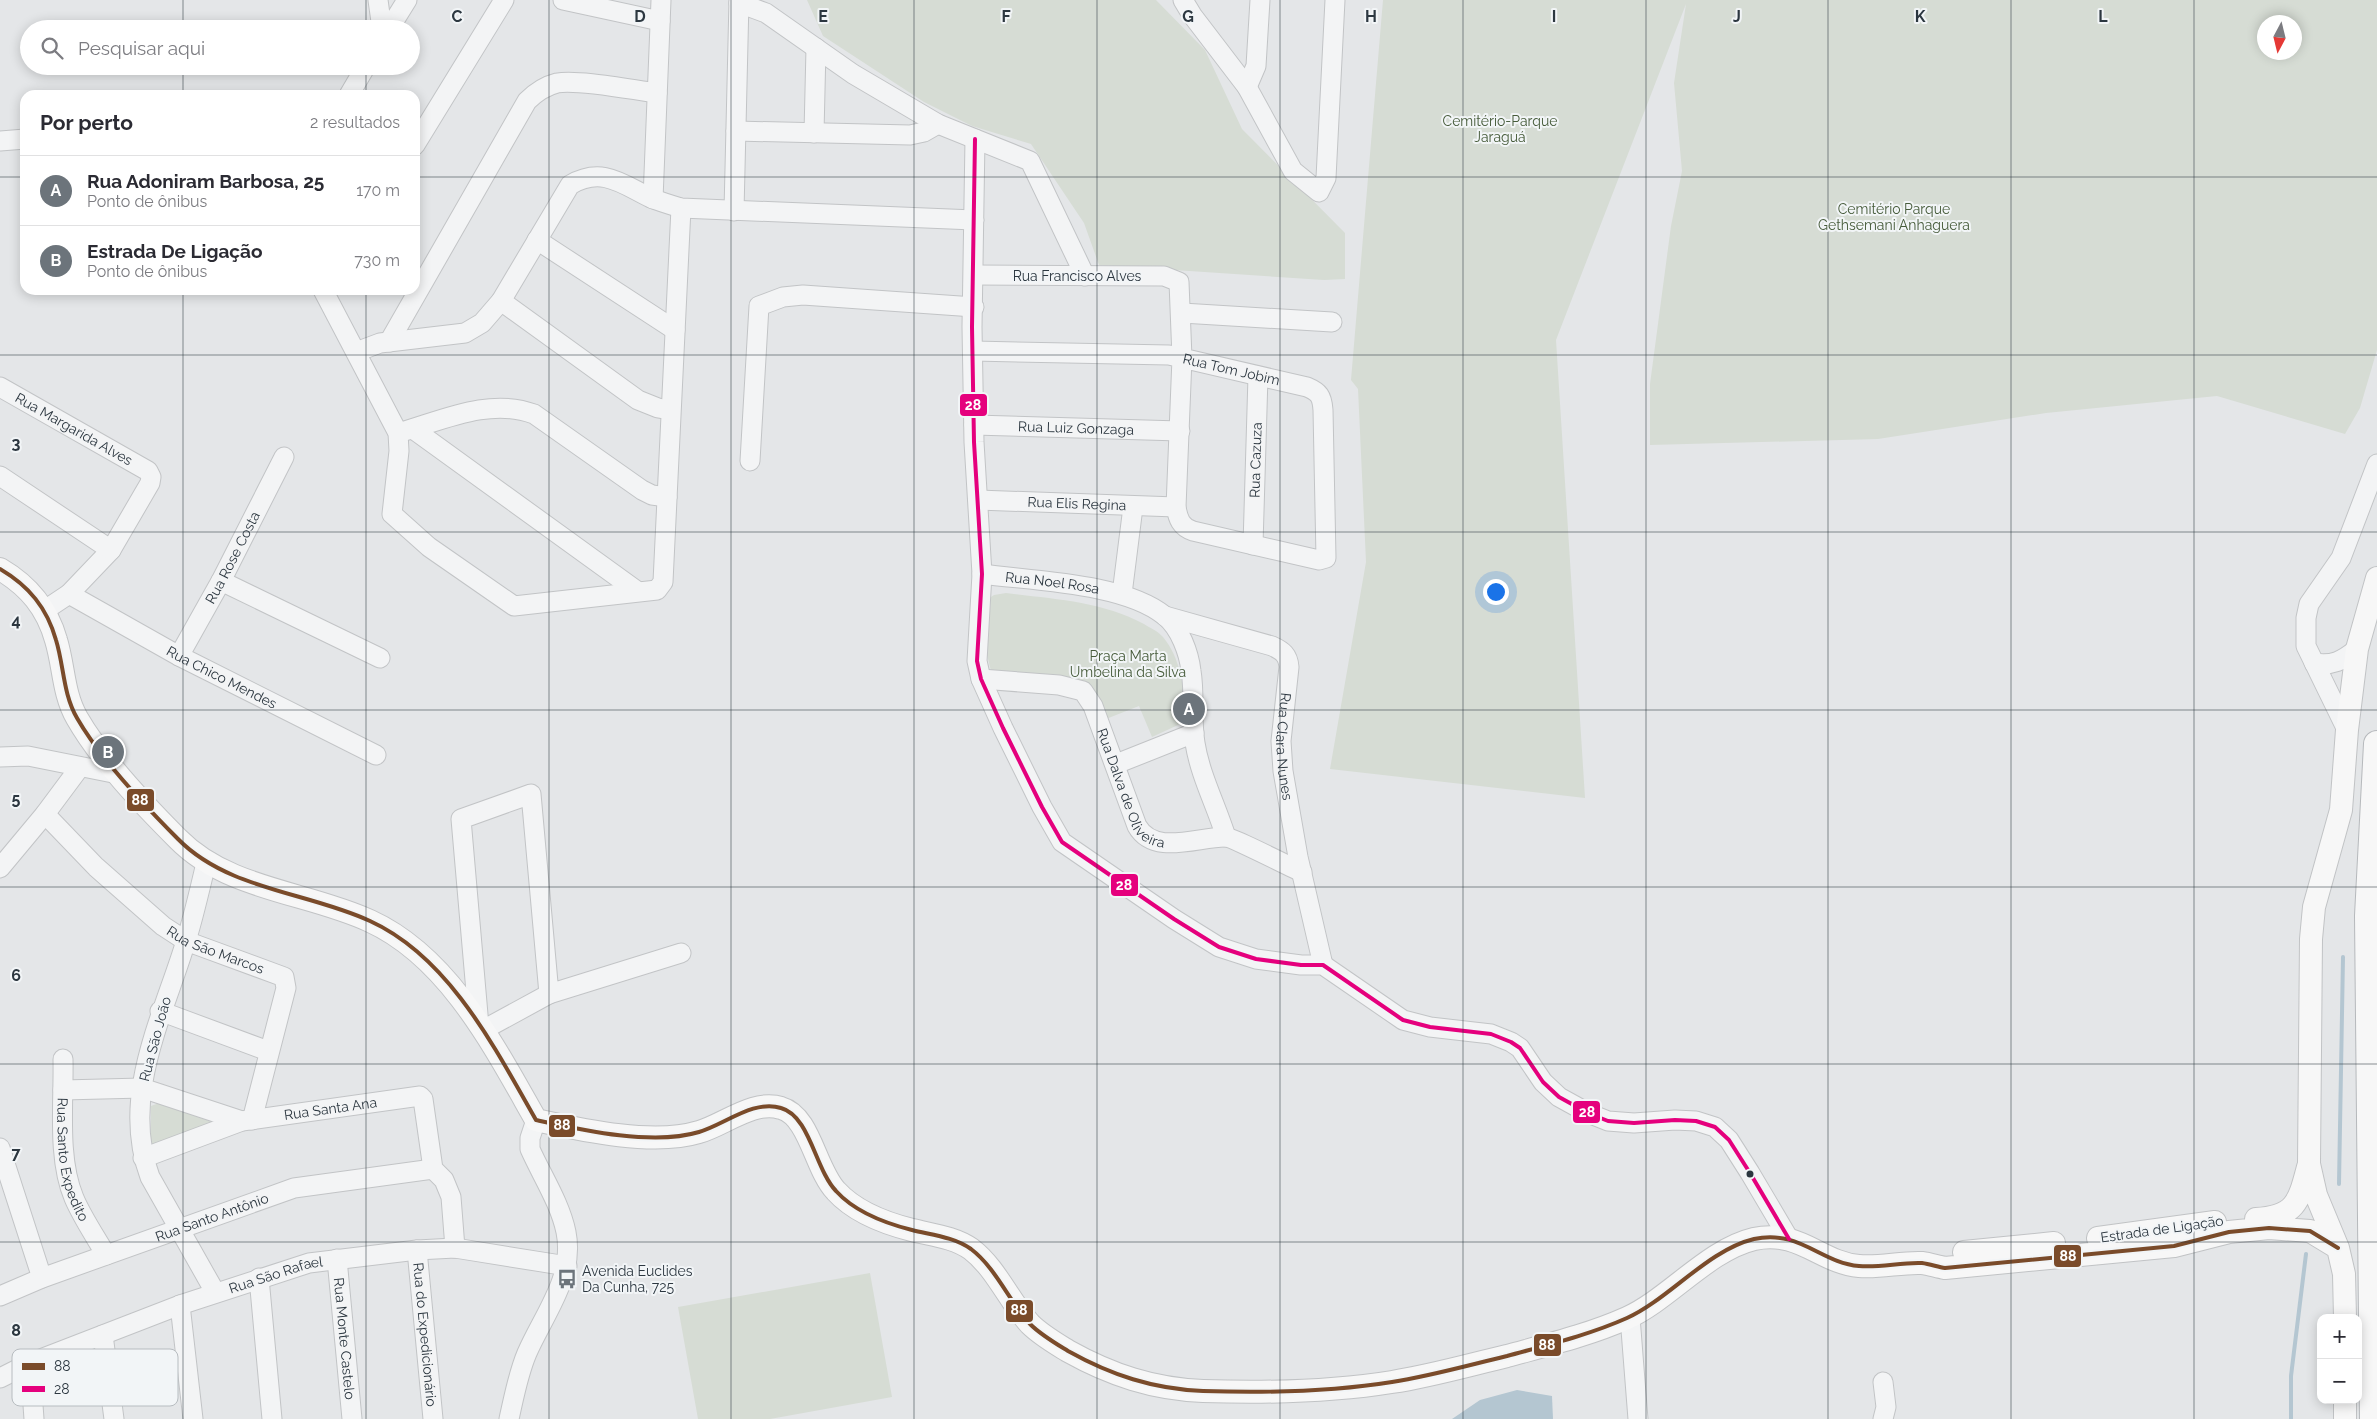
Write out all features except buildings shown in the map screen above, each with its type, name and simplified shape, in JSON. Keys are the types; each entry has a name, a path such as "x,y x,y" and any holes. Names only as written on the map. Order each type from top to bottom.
{"highway":[{"path":"2373,1419 2368,916 2377,744"}],"main road":[{"path":"0,569 27,590 46,610 56,640 63,678 73,709 118,774 179,841 206,863 262,885 369,920 391,932 421,953 446,981 481,1028 536,1120"},
{"path":"2345,1314 2344,1274 2338,1248 2316,1195 2309,1164 2311,939 2314,908 2341,810 2346,730 2357,649 2377,578"},
{"name":"Estrada de Ligação","path":"536,1120 612,1134 661,1137 696,1134 762,1107 785,1109 798,1120 804,1129 822,1174 836,1192 855,1208 892,1224 946,1238 970,1248 992,1272 1030,1324 1042,1334 1098,1368 1150,1385 1201,1390 1310,1390 1394,1382 1536,1348 1630,1317 1699,1269 1734,1247 1754,1239 1789,1239 1843,1262 1858,1266 1924,1263 1945,1268 2174,1246 2236,1231 2270,1228 2310,1231 2338,1248"},
{"name":"Estrada de Ligação","path":"1924,1263 1944,1254 2190,1227 2232,1219 2280,1216 2292,1209 2299,1199 2309,1164"},
{"path":"2345,1404 2345,1419"}],"street":[{"path":"378,0 381,20"},
{"path":"395,20 407,0"},
{"path":"420,137 504,0"},
{"path":"563,0 660,21"},
{"path":"654,199 660,0"},
{"path":"1183,0 1247,87 1293,171 1319,192 1326,178 1335,0"},
{"path":"1247,87 1256,66 1260,0"},
{"path":"734,211 739,2 766,14 881,92 938,124 1030,161 1085,276"},
{"path":"814,133 816,48"},
{"path":"352,90 361,75"},
{"path":"420,289 527,101 534,94 549,85 568,82 657,93"},
{"path":"736,131 910,135 924,132 938,124"},
{"path":"0,141 20,139"},
{"path":"976,139 973,351 974,425 982,574 977,661 981,679 1042,807 1062,842 1174,919 1219,947 1256,959 1301,965 1323,965 1403,1020 1430,1027 1491,1034 1511,1042 1520,1048 1543,1082 1559,1097 1588,1113 1608,1121 1634,1123 1675,1120 1696,1121 1716,1127 1729,1140 1740,1156 1789,1239"},
{"path":"356,352 380,343 465,333 482,323 501,301 570,185 584,178 599,176 615,179 654,199 681,208 974,220"},
{"path":"406,431 399,451 392,514 429,547 514,606 657,590 663,582 681,208"},
{"path":"538,240 675,330"},
{"name":"Rua Francisco Alves","path":"974,275 1170,277 1179,282 1182,313"},
{"path":"325,295 356,352 406,431 637,591"},
{"path":"390,342 417,295"},
{"path":"750,461 759,306 783,297 803,295 974,307"},
{"path":"501,301 638,400 658,408 670,410"},
{"path":"1253,545 1188,529 1180,522 1176,508 1180,431 1182,313 1332,322"},
{"name":"Rua Tom Jobim","path":"973,351 1141,354 1182,358 1307,387 1320,395 1323,410 1327,554 1322,560 1253,545"},
{"name":"Rua Cazuza","path":"1253,545 1258,376"},
{"name":"Rua Margarida Alves","path":"0,387 148,471 151,477 150,483 111,550"},
{"path":"406,431 487,408 504,407 524,410 534,414 642,490 652,495 667,497"},
{"name":"Rua Luiz Gonzaga","path":"974,425 1180,431"},
{"name":"Rua Rose Costa","path":"180,656 222,582 284,457"},
{"path":"2346,730 2306,646 2309,604 2341,558 2377,464"},
{"path":"0,476 111,550 69,594 46,610"},
{"name":"Rua Elis Regina","path":"978,500 1176,508"},
{"path":"1122,594 1133,507"},
{"name":"Rua Noel Rosa","path":"982,574 1103,589 1122,594 1165,616"},
{"path":"222,582 380,658"},
{"name":"Rua Chico Mendes","path":"69,594 180,656 376,754"},
{"path":"1165,616 1180,636 1191,670 1194,733 1200,767 1226,836 1302,872"},
{"name":"Rua Clara Nunes","path":"1165,616 1272,646 1287,656 1289,667 1282,721 1281,757 1302,872 1323,965"},
{"path":"2314,663 2329,666 2342,661 2357,649"},
{"name":"Rua Dalva de Oliveira","path":"981,679 1059,685 1084,691 1094,706 1137,826 1146,838 1159,842 1185,842 1226,836"},
{"path":"1116,764 1194,733"},
{"path":"0,757 28,756 118,774"},
{"path":"0,868 45,814 80,766"},
{"path":"549,994 531,794 461,818 481,1028 549,994 681,953"},
{"name":"Rua São Marcos","path":"45,814 96,867 163,926 186,941 284,977 286,988 247,1120"},
{"name":"Rua São João","path":"206,863 186,941 160,1011 145,1069 140,1128 143,1158 150,1177 215,1292"},
{"path":"160,1011 268,1051"},
{"name":"Rua Santo Expedito","path":"63,1059 64,1134 69,1185 74,1199 106,1255"},
{"name":"Rua Santa Ana","path":"63,1090 142,1088 247,1120"},
{"name":"Rua Santa Ana","path":"143,1158 247,1120 420,1096 423,1099 432,1169"},
{"path":"509,1419 518,1379 527,1354 567,1266 566,1233 561,1216 530,1149 530,1138 536,1120"},
{"path":"0,1148 42,1278"},
{"path":"432,1169 444,1180 452,1197 455,1248"},
{"name":"Rua Santo Antônio","path":"0,1296 42,1278 299,1187 432,1169"},
{"name":"Rua São Rafael","path":"66,1349 215,1292 309,1263 417,1250 455,1248 567,1266"},
{"name":"Rua do Expedicionário","path":"417,1250 433,1419"},
{"name":"Rua Monte Castelo","path":"336,1259 352,1419"},
{"path":"259,1278 272,1419"},
{"path":"180,1305 193,1419"},
{"path":"1630,1317 1638,1419"},
{"path":"103,1335 105,1349"},
{"path":"1883,1382 1886,1408 1883,1419"},
{"path":"33,1406 34,1419"},
{"path":"112,1406 114,1419"}],"green space":[{"path":"807,0 1156,0 1205,50 1242,129 1345,233 1345,279 1324,280 1099,265 1084,223 1031,144 972,126 924,102 823,36"},
{"name":"Cemitério Parque Gethsemani Anhaguera","path":"1383,0 2377,0 2377,350 2360,408 2345,434 2217,396 2046,413 1878,439 1650,445 1650,384 1671,226 1682,171 1674,83 1686,4 1556,340 1585,798 1330,769 1366,562 1358,389 1351,380"},
{"name":"Praça Marta Umbelina da Silva","path":"1006,593 1059,599 1111,610 1128,616 1159,633 1169,646 1178,666 1183,688 1184,721 1152,737 1139,706 1106,719 1091,687 991,671 987,655 991,597"},
{"path":"159,1103 218,1124 151,1148 151,1106"},
{"path":"870,1273 892,1397 770,1419 698,1419 678,1307"}],"water":[{"path":"1517,1390 1552,1396 1553,1419 1452,1419 1480,1400"}],"waterway":[{"path":"2339,1184 2343,957"},
{"path":"2291,1419 2291,1376 2306,1254"}],"transit line":[{"name":"28","path":"975,139 972,327 974,442 982,574 977,661 981,679 1003,728 1042,807 1062,842 1174,919 1219,947 1256,959 1301,965 1323,965 1403,1020 1430,1027 1491,1034 1511,1042 1520,1048 1543,1082 1559,1097 1588,1113 1608,1121 1634,1123 1675,1120 1696,1121 1715,1127 1729,1140 1789,1239"},
{"name":"88","path":"0,569 28,590 48,618 59,650 64,680 72,709 87,734 137,797 165,826 198,856 220,869 244,880 346,911 370,921 398,937 424,957 467,1007 504,1064 536,1120 618,1135 661,1137 681,1136 709,1129 739,1114 760,1107 771,1106 781,1108 791,1113 799,1121 829,1181 836,1191 852,1205 881,1220 950,1239 971,1249 988,1265 1022,1315 1048,1339 1084,1360 1116,1374 1150,1384 1185,1390 1274,1392 1369,1385 1436,1374 1553,1344 1613,1324 1643,1310 1721,1253 1754,1239 1770,1237 1797,1242 1845,1264 1875,1266 1922,1263 1945,1268 2174,1246 2229,1232 2269,1228 2310,1231 2338,1248"}],"place":[{"name":"Rua Adoniram Barbosa, 25","path":"1189,709"},
{"name":"Estrada De Ligação","path":"108,752"},
{"name":"Avenida Euclides Da Cunha, 725","path":"567,1279"}],"park label":[{"name":"Cemitério-Parque Jaraguá","path":"1500,130"}]}
